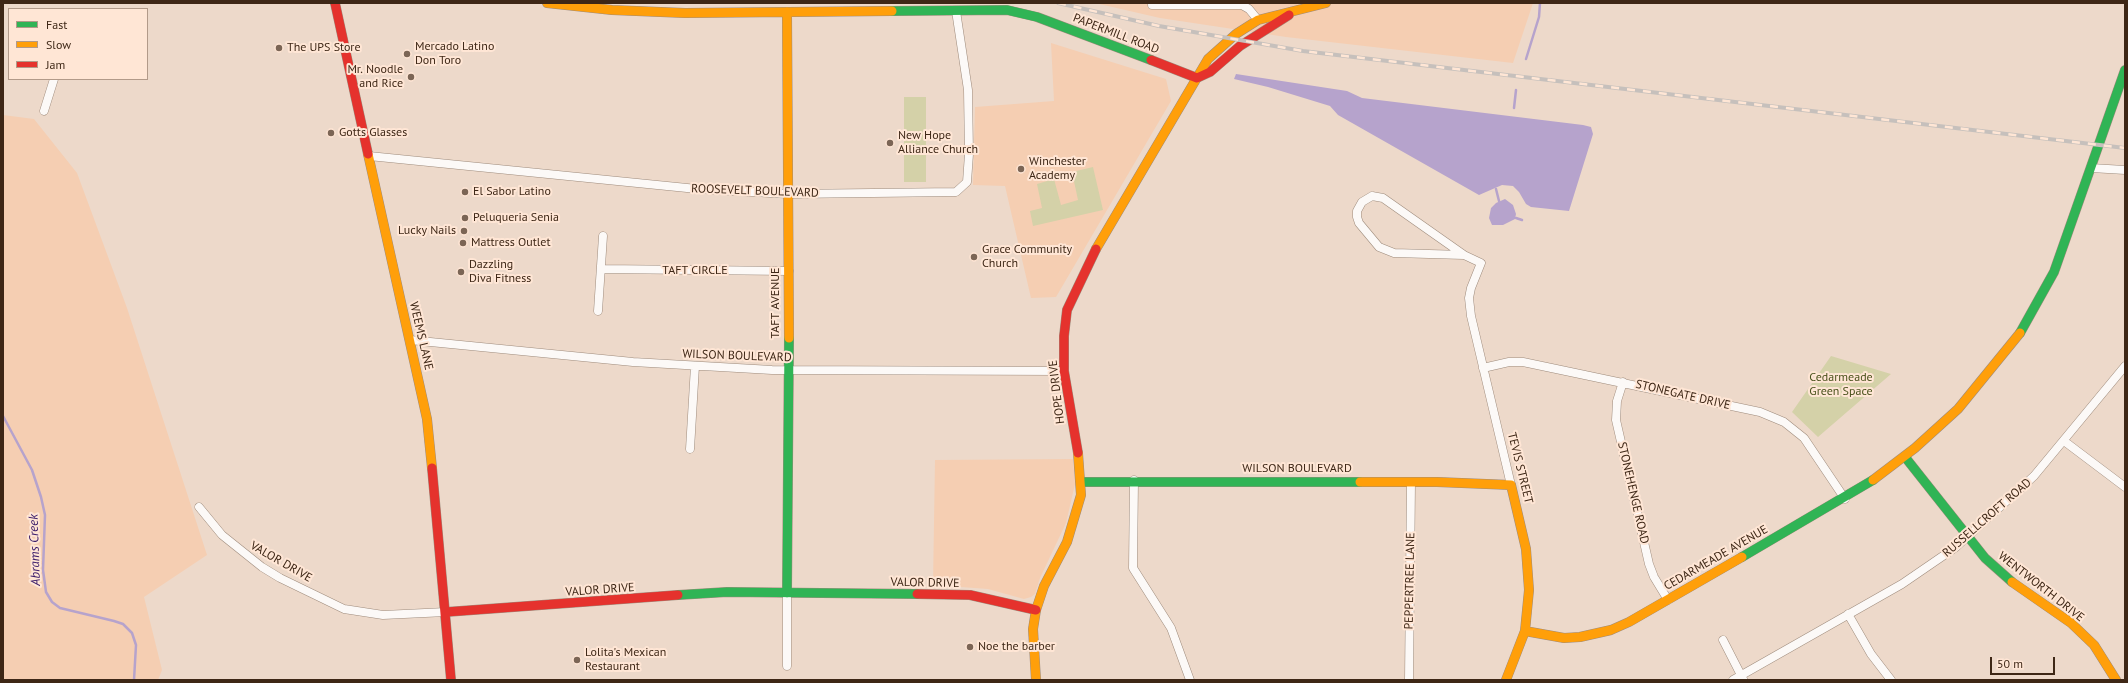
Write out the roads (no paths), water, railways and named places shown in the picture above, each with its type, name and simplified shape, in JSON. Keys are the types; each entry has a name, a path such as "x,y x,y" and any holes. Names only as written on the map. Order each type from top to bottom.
{"street":[{"name":"WEEMS LANE","path":"335,3 426,412 431,445 451,680"},
{"name":"PAPERMILL ROAD","path":"547,3 650,12 1007,10 1022,12 1197,78"},
{"path":"1197,78 1208,59 1236,34 1258,20 1293,13 1326,3"},
{"path":"1152,5 1238,4 1245,6 1258,20"},
{"name":"ROOSEVELT BOULEVARD","path":"369,156 674,188 789,194 951,193 959,191 966,185 968,177 968,96 956,11"},
{"name":"TAFT AVENUE","path":"786,666 789,271 787,12"},
{"path":"1197,78 1210,72 1240,46 1293,13"},
{"name":"CEDARMEADE AVENUE","path":"1525,631 1564,638 1596,635 1629,622 1844,499 1905,457 1958,409 1973,392 2028,320 2054,272 2125,70"},
{"name":"HOPE DRIVE","path":"1036,680 1033,634 1036,610 1044,586 1067,542 1078,506 1082,482 1064,371 1064,336 1067,310 1094,252 1197,78"},
{"path":"44,111 54,80"},
{"path":"2091,168 2125,170"},
{"path":"1372,196 1383,198 1464,254 1394,253 1386,251 1374,242 1359,223 1357,217 1359,206 1366,198 1372,196"},
{"path":"598,311 604,236"},
{"name":"TEVIS STREET","path":"1464,254 1482,263 1474,278 1469,298 1471,316 1523,534 1529,572 1528,610 1525,631 1520,650 1506,680"},
{"name":"TAFT CIRCLE","path":"602,269 789,271"},
{"name":"WILSON BOULEVARD","path":"410,340 633,362 695,366 788,370 1064,371"},
{"name":"STONEGATE DRIVE","path":"1483,368 1509,362 1523,362 1760,412 1784,422 1804,438 1844,499"},
{"path":"690,449 695,366"},
{"name":"RUSSELLCROFT ROAD","path":"1739,679 1848,614 1902,584 1930,566 1969,537 2034,476 2125,366"},
{"name":"STONEHENGE ROAD","path":"1623,382 1618,401 1616,420 1649,564 1654,577 1668,600"},
{"path":"2064,441 2125,487"},
{"name":"WENTWORTH DRIVE","path":"1905,457 1969,537 2001,573 2071,623 2094,645 2116,680"},
{"path":"1134,480 1133,568 1171,628 1190,680"},
{"name":"WILSON BOULEVARD","path":"1082,482 1134,480 1412,482 1511,485"},
{"name":"PEPPERTREE LANE","path":"1409,680 1412,482"},
{"name":"VALOR DRIVE","path":"199,508 222,535 241,552 280,578 344,608 383,615 446,612 710,593 974,596 1036,610"},
{"path":"1848,614 1871,654 1891,680"},
{"path":"1723,640 1739,679"}],"waterway":[{"path":"1526,59 1539,17 1540,3"},
{"path":"1514,108 1516,90"},
{"path":"1496,189 1499,201"},
{"path":"1516,218 1522,220"},
{"name":"Abrams Creek","path":"3,416 32,470 41,497 45,515 43,570 46,592 52,602 60,608 123,624 132,633 136,645 134,680"}],"railway":[{"path":"1058,3 1159,26 1303,51 2125,148"}],"place":[{"name":"The UPS Store","path":"279,48"},
{"name":"Mercado Latino Don Toro","path":"407,54"},
{"name":"Mr. Noodle and Rice","path":"411,77"},
{"name":"Gotts Glasses","path":"331,133"},
{"name":"New Hope Alliance Church","path":"890,143"},
{"name":"Winchester Academy","path":"1021,169"},
{"name":"El Sabor Latino","path":"465,192"},
{"name":"Peluqueria Senia","path":"465,218"},
{"name":"Lucky Nails","path":"464,231"},
{"name":"Mattress Outlet","path":"463,243"},
{"name":"Grace Community Church","path":"974,257"},
{"name":"Dazzling Diva Fitness","path":"461,272"},
{"name":"Noe the barber","path":"970,647"},
{"name":"Lolita's Mexican Restaurant","path":"577,660"}],"park label":[{"name":"Cedarmeade Green Space","path":"1841,385"}]}
